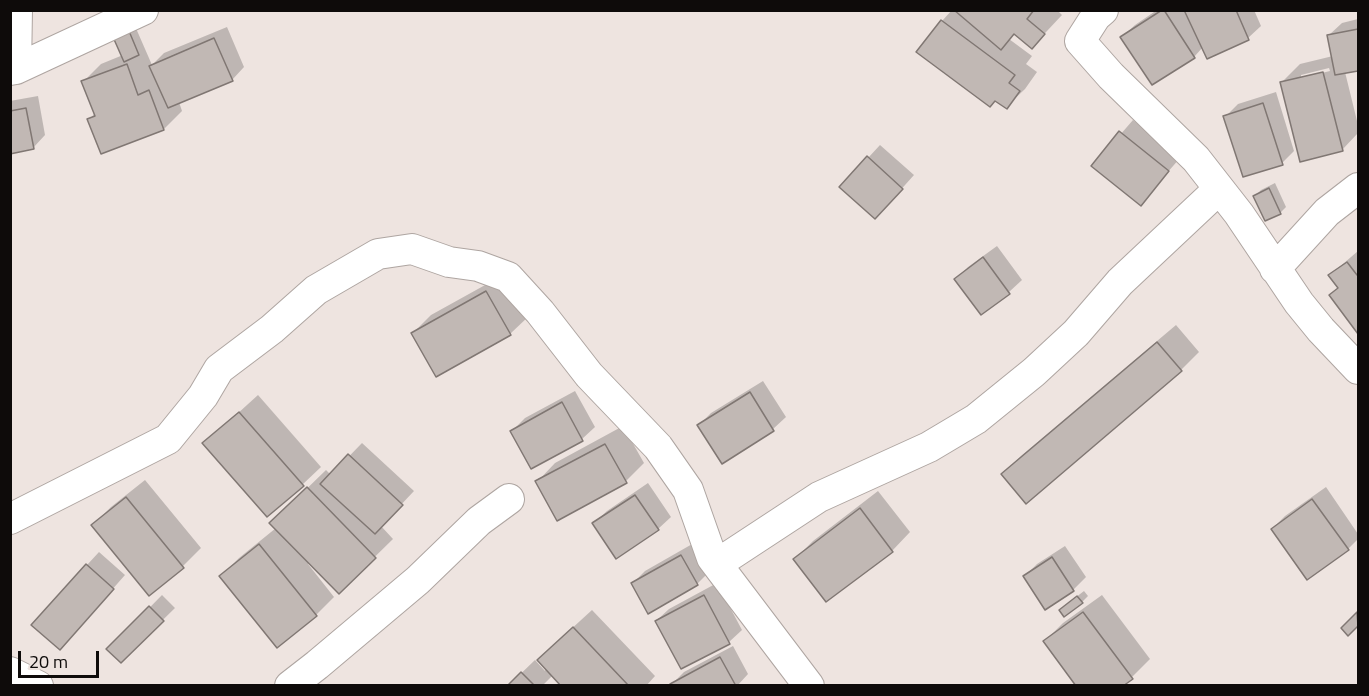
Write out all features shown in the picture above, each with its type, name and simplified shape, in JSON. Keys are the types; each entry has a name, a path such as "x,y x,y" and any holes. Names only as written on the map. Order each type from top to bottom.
{"street":[{"path":"17,10 13,70 143,10"},
{"path":"1103,10 1096,16 1080,41 1196,159 1239,214 1313,321 1359,369"},
{"path":"1275,269 1327,212 1359,188"},
{"path":"717,564 819,497 929,447 976,418 1034,372 1076,333 1120,282 1219,189"},
{"path":"10,519 168,439 203,396 219,369 272,329 316,291 378,254 412,249 448,262 478,266 508,277 540,312 589,375 658,447 688,490 712,558 809,686"},
{"path":"290,686 418,580 479,521 509,499"},
{"path":"10,672 38,686"}],"building":[{"path":"954,10 1034,10 1027,19 1045,34 1032,49 1014,34 1001,50"},
{"path":"1162,10 1195,58 1152,85 1120,37"},
{"path":"1184,10 1236,10 1249,40 1207,59"},
{"path":"941,20 1015,75 1009,83 1020,91 1007,109 995,101 990,107 916,52"},
{"path":"1358,29 1358,71 1335,75 1327,35"},
{"path":"129,31 139,55 124,62 113,37"},
{"path":"214,38 233,81 168,108 149,66"},
{"path":"127,64 138,95 149,90 164,130 101,154 87,119 95,116 81,81"},
{"path":"1323,72 1343,151 1300,162 1280,82"},
{"path":"1263,103 1283,165 1243,177 1223,116"},
{"path":"26,108 34,149 10,154 10,111"},
{"path":"1119,131 1169,171 1141,206 1091,166"},
{"path":"867,156 903,189 875,219 839,187"},
{"path":"1269,188 1281,214 1265,221 1253,196"},
{"path":"983,257 1010,294 981,315 954,279"},
{"path":"1347,262 1357,275 1358,273 1358,334 1329,295 1338,288 1328,275"},
{"path":"486,291 511,335 436,377 411,333"},
{"path":"1157,342 1182,371 1026,504 1001,474"},
{"path":"750,392 774,431 722,464 697,425"},
{"path":"562,402 583,441 531,469 510,431"},
{"path":"239,412 304,486 267,517 202,443"},
{"path":"605,444 627,483 557,521 535,481"},
{"path":"348,454 403,505 375,534 320,484"},
{"path":"307,487 376,558 339,594 269,523"},
{"path":"635,495 659,530 616,559 592,523"},
{"path":"126,497 184,568 149,596 91,525"},
{"path":"1312,499 1349,550 1307,580 1271,529"},
{"path":"860,508 893,552 826,602 793,559"},
{"path":"259,544 317,616 277,648 219,576"},
{"path":"681,555 698,585 648,614 631,583"},
{"path":"1052,557 1074,591 1045,610 1023,576"},
{"path":"86,564 114,589 60,650 31,625"},
{"path":"704,595 730,644 681,669 655,621"},
{"path":"1077,596 1083,603 1064,617 1059,610"},
{"path":"149,606 164,621 121,663 106,649"},
{"path":"1083,612 1133,679 1123,686 1076,686 1043,641"},
{"path":"1357,612 1358,626 1348,636 1341,628"},
{"path":"573,627 629,686 561,686 537,660"},
{"path":"720,657 736,686 671,686 670,684"},
{"path":"521,672 535,686 507,686"}]}
